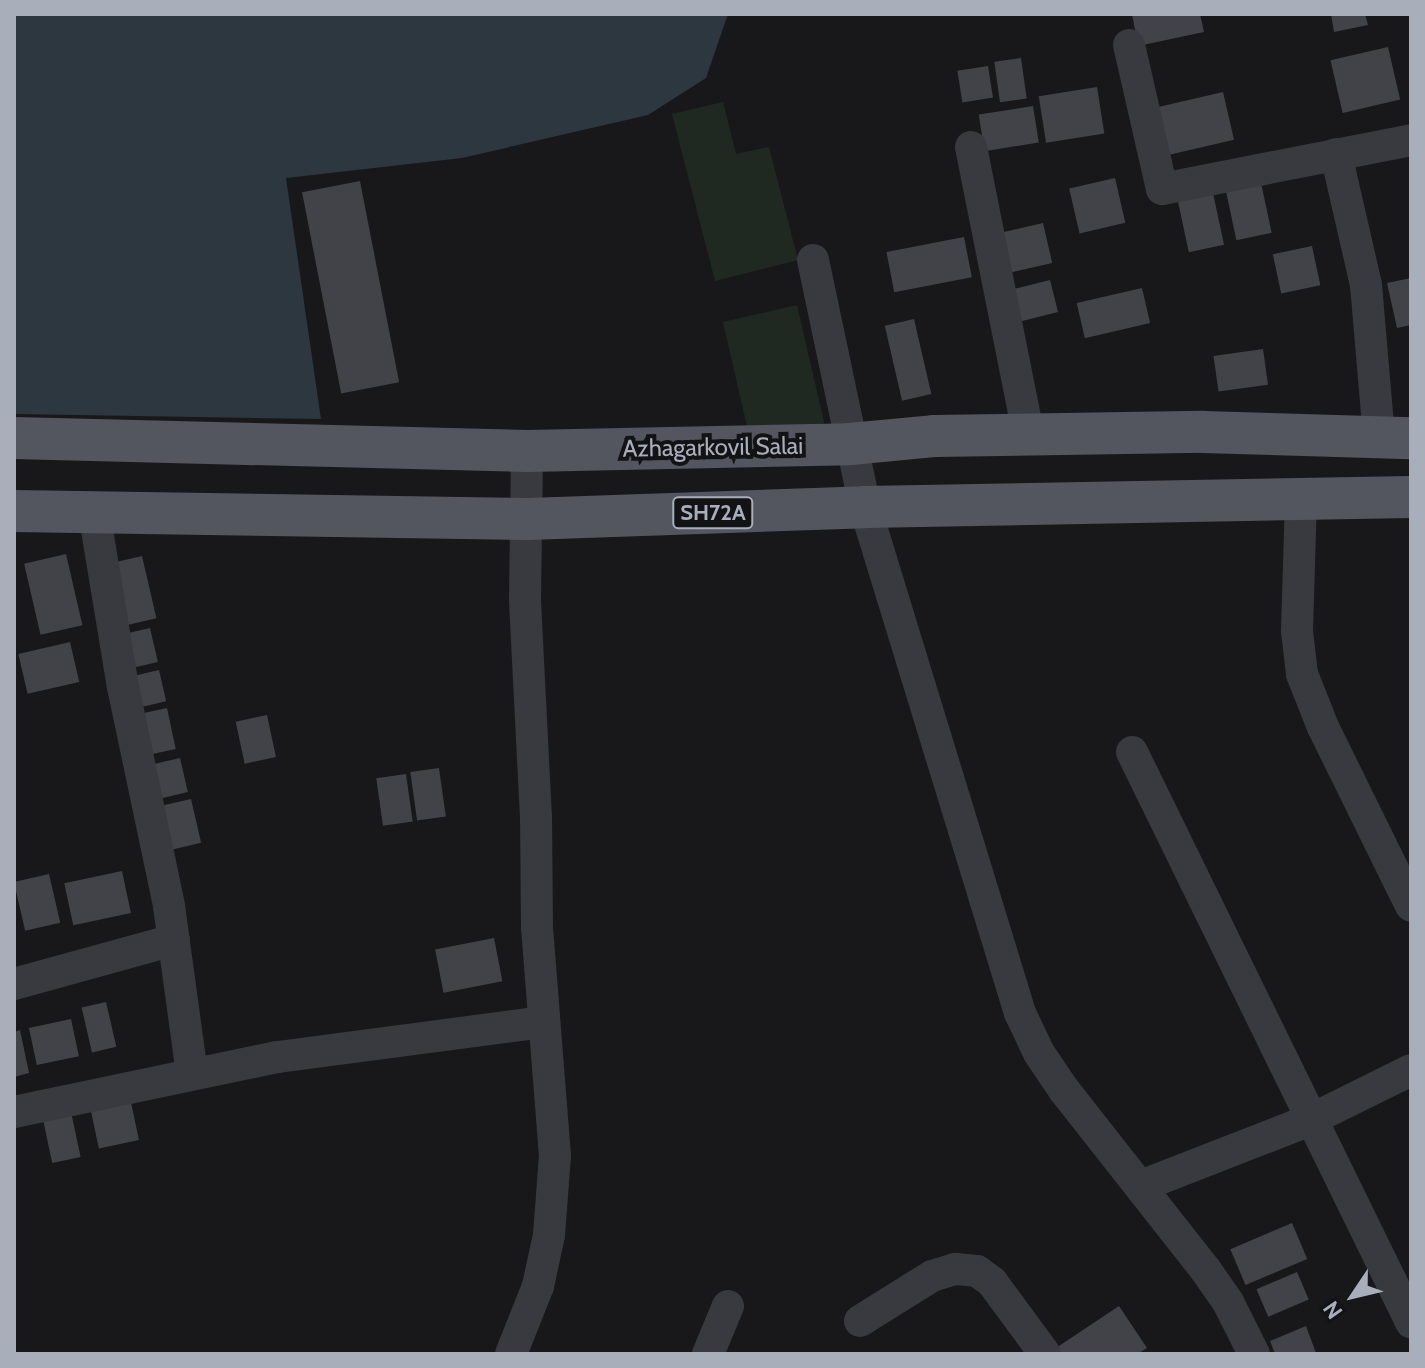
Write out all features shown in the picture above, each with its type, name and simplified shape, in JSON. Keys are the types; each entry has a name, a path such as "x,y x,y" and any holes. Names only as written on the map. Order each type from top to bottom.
{"main road":[{"name":"Azhagarkovil Salai","path":"14,438 527,451 850,444 934,436 1029,437 1203,432 1397,438"},
{"name":"SH72A","path":"14,511 528,519 865,507 1411,497"}],"street":[{"path":"1129,45 1162,189 1411,140"},
{"path":"971,147 1029,437"},
{"path":"1336,154 1397,438"},
{"path":"813,260 865,507 1020,1013 1039,1053 1064,1090 1228,1302 1254,1354"},
{"path":"511,1354 538,1286 549,1235 555,1156 543,1022 525,598 527,451"},
{"path":"1301,497 1297,631 1302,674 1323,727 1411,906"},
{"path":"94,512 123,687 174,940 192,1074"},
{"path":"1132,752 1411,1322"},
{"path":"14,984 174,940"},
{"path":"14,1112 278,1057 543,1022"},
{"path":"1141,1186 1310,1120 1411,1070"},
{"path":"860,1321 932,1276 955,1269 977,1271 992,1282 1045,1354"},
{"path":"708,1354 728,1306"}],"shaded area":[{"path":"14,14 728,14 706,78 648,115 462,158 286,178 321,419 14,414"},
{"path":"723,102 736,154 769,147 798,260 715,281 672,114"},
{"path":"797,305 824,423 750,440 723,322"}],"building":[{"path":"1132,14 1200,14 1204,32 1138,46"},
{"path":"1331,14 1365,14 1368,25 1334,32"},
{"path":"1388,47 1400,100 1343,113 1331,60"},
{"path":"1021,58 1027,99 1000,102 994,62"},
{"path":"988,66 993,98 962,102 957,71"},
{"path":"1097,87 1104,133 1046,143 1039,96"},
{"path":"1223,92 1234,140 1163,156 1152,108"},
{"path":"1033,106 1039,143 984,151 979,115"},
{"path":"1115,178 1125,223 1080,233 1069,189"},
{"path":"1260,178 1272,233 1236,240 1225,185"},
{"path":"360,181 399,382 341,393 302,192"},
{"path":"1213,193 1224,245 1189,252 1178,200"},
{"path":"1043,223 1052,263 1004,274 994,234"},
{"path":"964,237 972,277 894,292 886,252"},
{"path":"1312,246 1320,285 1281,293 1273,254"},
{"path":"1411,278 1411,325 1397,328 1387,283"},
{"path":"1050,280 1058,312 1011,324 1003,292"},
{"path":"1142,288 1150,323 1085,338 1077,303"},
{"path":"914,319 931,394 902,401 885,326"},
{"path":"1263,349 1268,385 1218,392 1213,356"},
{"path":"66,554 82,625 41,635 24,564"},
{"path":"142,556 156,618 126,625 112,563"},
{"path":"150,628 158,662 128,669 120,635"},
{"path":"70,642 79,682 28,694 18,654"},
{"path":"159,670 166,701 136,708 129,677"},
{"path":"167,708 176,749 144,756 136,715"},
{"path":"267,715 276,757 245,764 236,722"},
{"path":"180,758 188,792 160,799 152,765"},
{"path":"439,768 446,817 417,821 410,772"},
{"path":"406,774 413,822 383,826 376,778"},
{"path":"191,799 201,843 166,851 156,807"},
{"path":"122,871 131,913 73,925 64,883"},
{"path":"49,874 60,923 25,931 14,882"},
{"path":"494,938 502,981 443,993 435,949"},
{"path":"106,1002 116,1047 92,1052 82,1008"},
{"path":"71,1019 79,1056 37,1065 29,1028"},
{"path":"20,1030 29,1073 14,1077 14,1032"},
{"path":"129,1093 139,1140 99,1148 89,1102"},
{"path":"70,1107 81,1157 52,1163 42,1113"},
{"path":"1292,1223 1307,1259 1246,1285 1230,1249"},
{"path":"1297,1272 1309,1300 1268,1317 1256,1289"},
{"path":"1119,1306 1147,1348 1137,1354 1060,1354 1056,1348"},
{"path":"1306,1326 1316,1353 1275,1354 1270,1341"}]}
